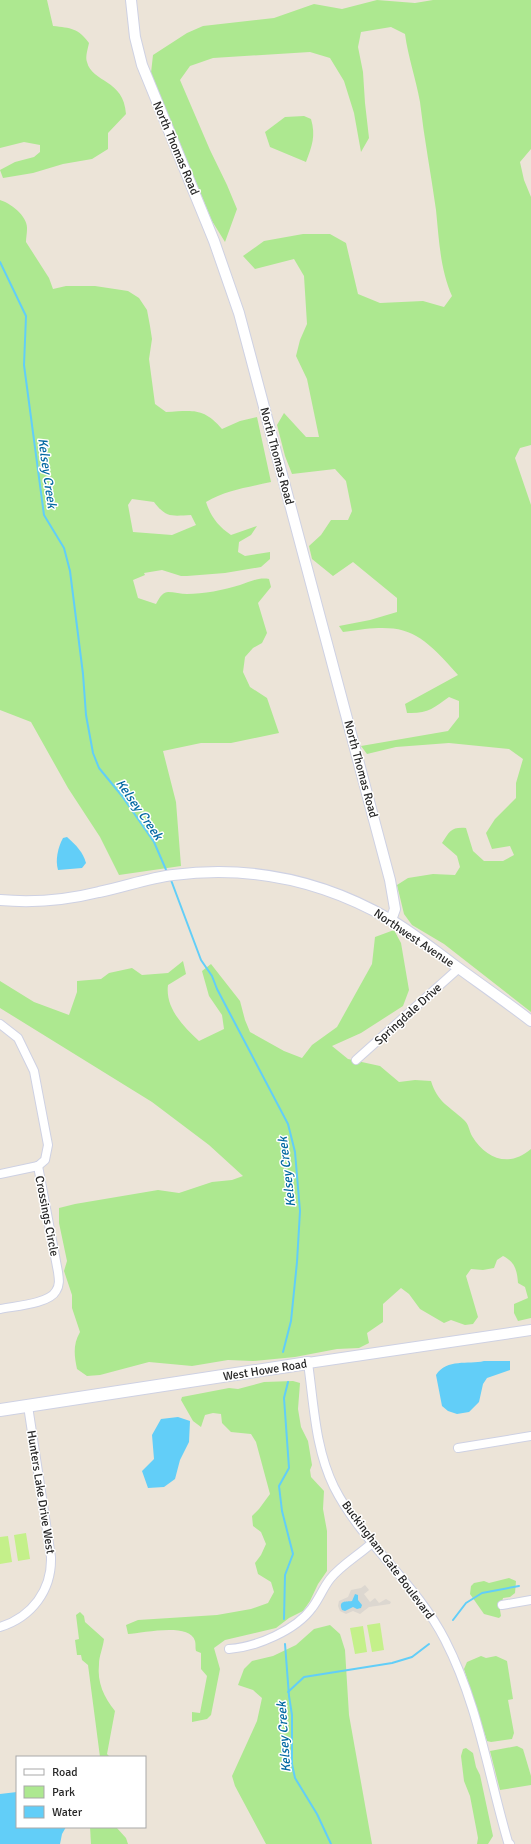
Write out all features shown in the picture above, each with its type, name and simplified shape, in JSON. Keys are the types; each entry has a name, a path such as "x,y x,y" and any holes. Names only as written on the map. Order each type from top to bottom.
{"main road":[{"name":"West Howe Road","path":"0,1410 308,1363"}],"street":[{"name":"North Thomas Road","path":"131,0 135,36 142,65 214,241 239,313 390,880 395,909 391,920"},
{"name":"Northwest Avenue","path":"0,900 42,901 82,896 167,876 208,872 232,872 280,877 309,884 341,895 391,920 531,1021"},
{"name":"Springdale Drive","path":"356,1060 459,968"},
{"name":"Crossings Circle","path":"0,1024 18,1038 34,1071 48,1145 45,1160 38,1166 59,1284 53,1295 44,1300 0,1309"},
{"path":"0,1174 38,1166"},
{"name":"West Howe Road","path":"308,1363 531,1330"},
{"name":"Buckingham Gate Boulevard","path":"308,1363 316,1425 327,1470 343,1503 372,1543 407,1584 432,1618 458,1666 477,1722 508,1843"},
{"name":"Hunters Lake Drive West","path":"0,1627 19,1619 35,1606 43,1593 50,1574 51,1557 28,1406"},
{"path":"458,1448 531,1436"},
{"path":"229,1649 258,1643 296,1624 312,1609 324,1588 335,1574 372,1543"},
{"path":"502,1605 531,1600"}],"green space":[{"path":"0,0 47,0 53,26 65,27 74,30 81,34 89,43 86,58 90,69 120,94 124,103 126,114 108,133 108,149 92,159 63,164 33,173 3,178 0,170 15,162 34,157 40,152 40,145 24,142 0,148"},
{"path":"377,0 415,3 433,0 531,0 531,149 520,162 524,180 531,197 531,445 520,448 515,458 531,505 531,1012 444,944 412,925 404,914 397,885 408,878 433,874 455,875 460,867 457,856 442,843 454,829 466,828 473,851 484,861 503,861 514,855 510,846 492,849 486,833 495,819 516,798 516,783 523,759 509,749 449,743 396,747 367,754 361,746 448,731 459,717 459,701 449,697 430,710 414,713 407,713 405,704 458,675 431,647 420,638 408,632 396,629 381,628 343,632 339,626 370,620 397,612 397,598 353,562 333,576 312,559 309,546 321,535 331,520 348,520 352,511 346,481 335,469 292,474 285,456 277,425 284,413 306,437 319,437 307,379 296,356 300,340 307,324 304,276 294,259 255,269 243,256 264,241 303,234 330,234 346,243 358,294 380,303 423,301 444,307 452,296 442,265 436,210 420,102 405,34 391,27 361,32 358,47 363,72 369,138 361,152 354,113 344,81 330,58 310,52 213,58 190,66 180,80 237,209 225,242 212,221 151,73 153,55 187,33 203,26 274,18 314,4 342,9"},
{"path":"304,116 311,119 313,131 312,146 306,162 270,147 265,132 285,117"},
{"path":"0,200 13,207 25,219 27,224 26,242 49,278 53,289 66,286 95,286 128,291 139,298 147,310 152,339 149,359 155,404 166,412 191,411 203,414 209,417 222,429 240,421 257,417 271,482 246,487 206,502 216,521 231,535 257,526 251,535 239,542 238,552 245,556 270,552 270,559 261,567 225,573 181,576 162,570 144,573 145,575 133,580 138,598 156,604 162,595 168,592 193,594 234,587 258,579 269,579 271,587 258,603 267,633 262,643 253,648 245,657 243,672 250,687 267,698 279,733 231,743 201,743 163,751 176,802 181,866 119,875 100,837 68,788 31,722 0,710","holes":["132,499 154,502 162,511 170,515 191,515 196,525 172,535 133,532 128,505"]},
{"path":"394,930 401,943 409,990 403,1006 361,1033 332,1046 348,1059 380,1066 399,1082 415,1080 431,1081 440,1099 466,1122 472,1136 478,1144 491,1155 498,1158 514,1158 523,1155 531,1149 531,1318 518,1321 514,1313 514,1304 528,1298 525,1287 518,1283 515,1267 507,1258 503,1256 497,1260 494,1268 483,1270 471,1269 466,1276 478,1317 473,1324 465,1325 451,1320 444,1323 420,1309 409,1294 401,1288 383,1304 383,1322 367,1333 369,1343 359,1348 337,1349 295,1357 253,1361 228,1360 192,1366 149,1362 100,1375 87,1376 77,1369 75,1350 76,1341 80,1332 72,1308 72,1295 64,1271 67,1261 59,1223 59,1208 158,1190 179,1193 212,1182 232,1180 243,1176 209,1145 152,1102 0,1008 0,981 34,1002 69,1015 77,992 77,981 101,979 109,973 132,968 142,975 168,973 183,961 186,974 168,985 169,1001 181,1023 199,1041 224,1029 222,1015 209,996 202,971 211,964 240,1001 250,1032 284,1051 302,1058 312,1045 337,1027 372,964 375,937"},
{"path":"293,1381 300,1383 298,1409 301,1427 308,1441 312,1465 310,1470 311,1477 324,1491 323,1509 327,1531 327,1571 303,1611 289,1618 276,1628 225,1640 214,1648 220,1669 211,1715 207,1719 192,1722 192,1712 200,1713 207,1676 201,1669 201,1653 196,1651 195,1641 191,1635 176,1630 128,1634 126,1625 138,1620 217,1615 251,1609 268,1603 274,1592 271,1582 258,1574 255,1563 266,1544 261,1532 253,1526 252,1516 270,1494 256,1442 251,1434 231,1432 222,1423 221,1414 213,1413 205,1415 201,1427 193,1421 181,1400 182,1397 229,1388 238,1389 264,1382"},
{"path":"26,1533 30,1559 18,1561 14,1535"},
{"path":"8,1536 12,1562 0,1564 0,1537"},
{"path":"509,1578 516,1581 515,1593 510,1597 503,1598 500,1610 501,1616 499,1618 484,1614 470,1594 471,1586 474,1583 484,1581 489,1583"},
{"path":"80,1612 84,1616 85,1622 104,1639 99,1661 100,1684 115,1711 107,1754 109,1756 100,1756 88,1665 82,1660 81,1655 77,1655 75,1640 79,1639 76,1615"},
{"path":"380,1623 384,1650 372,1652 367,1625"},
{"path":"330,1625 340,1634 345,1650 349,1715 372,1844 266,1844 235,1786 232,1776 257,1721 262,1698 253,1690 238,1685 244,1669 252,1661 273,1656 296,1645 314,1629"},
{"path":"363,1626 367,1652 355,1654 350,1628"},
{"path":"481,1656 486,1658 496,1656 507,1661 513,1699 508,1700 514,1733 512,1739 491,1742 487,1741 464,1669 467,1662"},
{"path":"517,1746 523,1749 531,1776 531,1785 500,1790 490,1751"},
{"path":"466,1748 473,1753 476,1767 480,1775 493,1836 488,1844 477,1844 478,1838 470,1796 464,1781 461,1756 463,1749"},
{"path":"90,1828 117,1828 126,1838 128,1844 91,1844"}],"shaded area":[{"path":"365,1585 369,1590 364,1594 370,1602 375,1598 379,1603 386,1599 391,1602 390,1604 369,1607 360,1614 353,1611 346,1614 340,1611 338,1606 339,1601 348,1597 351,1590 361,1588"}],"water":[{"path":"67,837 83,855 86,863 82,868 58,870 58,849 63,838"},
{"path":"484,1361 510,1361 510,1370 487,1378 483,1384 479,1402 469,1412 457,1414 448,1411 442,1406 436,1375 446,1366 452,1364"},
{"path":"178,1417 190,1421 189,1442 180,1460 175,1479 164,1487 148,1488 142,1471 154,1459 152,1435 161,1419"},
{"path":"355,1594 358,1595 358,1600 362,1605 361,1608 357,1609 353,1607 345,1611 342,1610 342,1603 352,1601"},
{"path":"16,1792 16,1828 65,1828 62,1834 60,1844 0,1844 0,1794"}],"waterway":[{"name":"Kelsey Creek","path":"0,262 26,316 24,365 44,515 64,548 70,571 83,674 86,715 93,753 99,768 122,796 154,842 167,872"},
{"name":"Kelsey Creek","path":"171,880 201,960 212,976 217,989 288,1124 295,1152 300,1211 297,1262 291,1321 283,1352"},
{"name":"Kelsey Creek","path":"284,1619 285,1575 293,1554 282,1511 279,1486 289,1468 284,1398 288,1382"},
{"path":"453,1620 466,1603 482,1593 519,1586"},
{"name":"Kelsey Creek","path":"285,1644 292,1715 292,1764 295,1778 317,1814 331,1844"},
{"path":"288,1692 304,1677 392,1663 412,1657 429,1644"}]}
